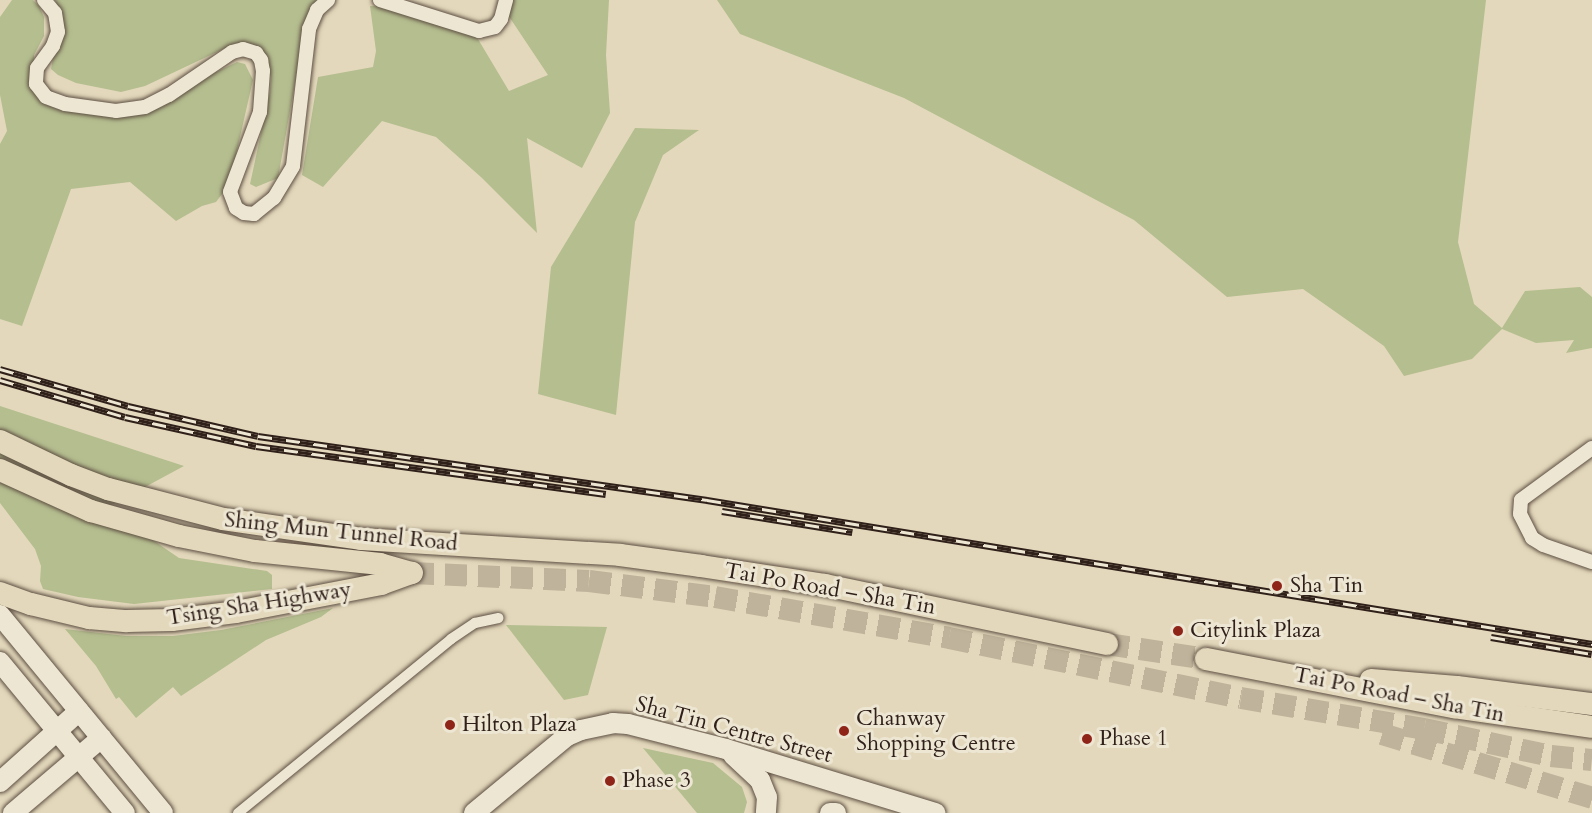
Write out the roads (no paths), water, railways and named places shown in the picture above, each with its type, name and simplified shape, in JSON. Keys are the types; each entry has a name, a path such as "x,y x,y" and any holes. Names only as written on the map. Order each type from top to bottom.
{"highway":[{"name":"Shing Mun Tunnel Road","path":"0,441 71,475 108,489 223,519 361,539 552,550"},
{"name":"Shing Mun Tunnel Road","path":"0,470 91,511 212,543 255,551 380,564 412,573"},
{"name":"Tai Po Road – Sha Tin","path":"552,550 621,555 825,585 1107,644"},
{"name":"Tsing Sha Highway","path":"0,593 69,614 118,621 172,620 236,612 381,584 412,573"},
{"name":"Tai Po Road – Sha Tin","path":"1206,659 1454,707 1592,727"},
{"path":"1300,676 1457,687 1592,704"}],"main road":[{"path":"0,615 163,813"},
{"path":"0,663 125,813"},
{"path":"0,782 79,711"},
{"name":"Sha Tin Centre Street","path":"474,813 567,736 588,728 613,723 628,724 726,749 935,813"},
{"path":"13,813 101,738"},
{"path":"726,749 760,780 767,797 766,813"},
{"path":"830,813 836,813"}],"street":[{"path":"44,0 55,13 58,32 53,46 35,74 36,84 46,97 65,104 116,111 145,107 169,95 232,51 248,49 256,53 261,60 263,71 260,112 230,192 236,208 244,213 254,214 274,198 293,166 309,29 317,10 328,0"},
{"path":"380,0 478,31 495,27 501,19 506,0"},
{"path":"1592,448 1521,500 1520,514 1532,538 1543,545 1592,562"},
{"path":"238,813 450,639 475,623 498,618"}],"tunnel":[{"path":"412,573 589,581 715,597 949,638 1241,698 1424,729 1551,756 1592,760"},
{"path":"1107,644 1206,659"},
{"path":"1382,734 1592,798"}],"railway":[{"path":"0,369 128,406 258,436 707,500 1592,644"},
{"path":"0,380 125,417 256,446 606,494"},
{"path":"722,511 852,532"},
{"path":"1491,637 1592,654"}],"place":[{"name":"Sha Tin","path":"1277,586"},
{"name":"Citylink Plaza","path":"1178,631"},
{"name":"Hilton Plaza","path":"450,725"},
{"name":"Chanway Shopping Centre","path":"844,731"},
{"name":"Phase 1","path":"1087,739"},
{"name":"Phase 3","path":"610,781"}]}
